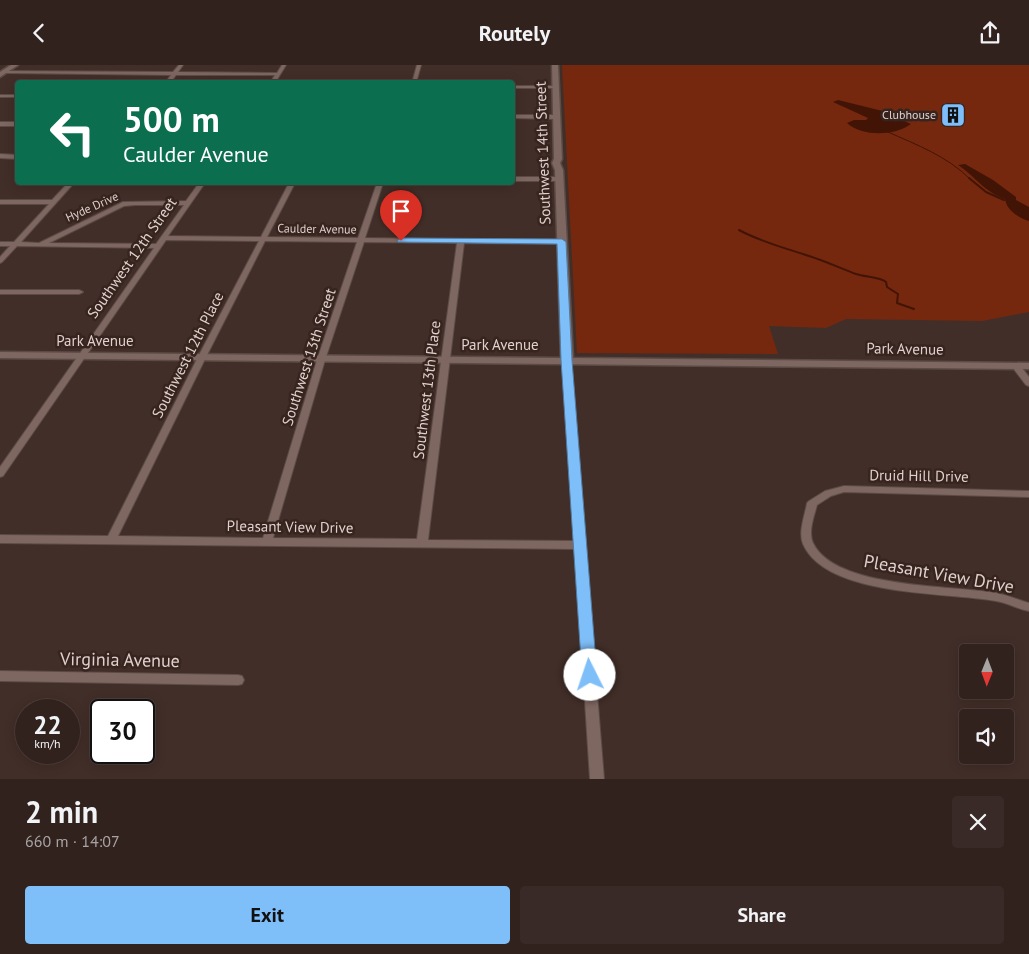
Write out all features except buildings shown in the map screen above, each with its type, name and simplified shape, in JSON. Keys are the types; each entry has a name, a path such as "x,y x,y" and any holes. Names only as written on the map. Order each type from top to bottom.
{"street":[{"path":"3,74 15,65"},
{"path":"170,80 180,65"},
{"path":"274,80 284,65"},
{"path":"415,80 419,65"},
{"name":"Southwest 14th Street","path":"555,65 566,360 597,779"},
{"path":"3,74 278,74"},
{"path":"515,87 555,87"},
{"path":"0,96 15,96"},
{"path":"515,116 556,117"},
{"path":"0,124 15,124"},
{"path":"1,157 15,157"},
{"path":"515,178 559,169"},
{"path":"0,261 70,185"},
{"name":"Southwest 12th Street","path":"0,474 80,356 200,185"},
{"name":"Southwest 12th Place","path":"111,540 202,357 291,185"},
{"name":"Southwest 13th Street","path":"267,542 323,358 379,185"},
{"path":"0,202 53,202"},
{"name":"Hyde Drive","path":"39,245 123,204 187,203"},
{"name":"Caulder Avenue","path":"163,238 562,242"},
{"name":"Southwest 13th Place","path":"422,543 461,241"},
{"path":"0,244 158,246"},
{"path":"0,292 79,292"},
{"name":"Park Avenue","path":"0,355 1029,366"},
{"path":"1016,365 1029,383"},
{"name":"Druid Hill Drive","path":"812,503 828,493 844,489 1029,494"},
{"name":"Pleasant View Drive","path":"812,503 805,537 808,545 822,563 836,571 892,586 998,597 1029,607"},
{"name":"Pleasant View Drive","path":"0,539 580,545"},
{"name":"Virginia Avenue","path":"0,676 238,680"}],"shaded area":[{"path":"562,65 1029,65 1029,312 982,321 846,319 826,328 769,326 778,354 577,353"},
{"path":"838,100 907,117 904,121 911,124 888,133 861,131 847,123 868,118 833,102"},
{"path":"965,164 993,180 1016,197 1016,200 1029,207 1029,221 1013,213 1005,199 985,188 958,165"}],"waterway":[{"path":"888,132 942,157 970,179"},
{"path":"969,178 986,192 1004,200"},
{"path":"739,230 856,274 883,280 886,282 887,287 898,294 897,303 914,309"}],"place":[{"name":"Clubhouse","path":"953,115"}],"route":[{"path":"401,241 562,242 566,360 590,675"}]}
